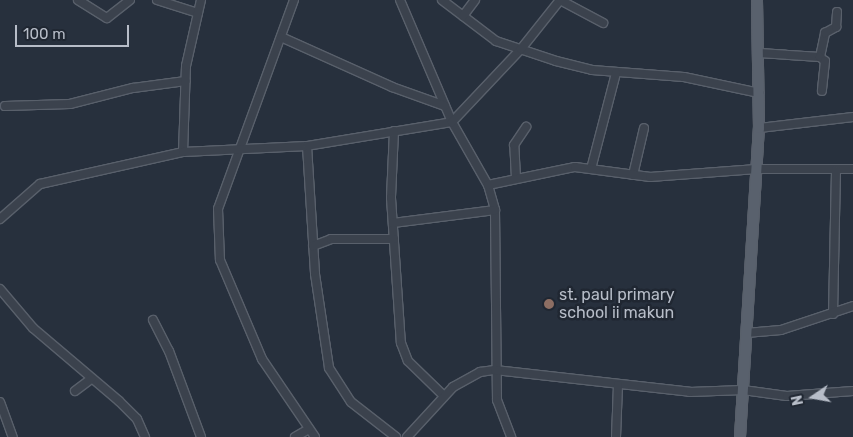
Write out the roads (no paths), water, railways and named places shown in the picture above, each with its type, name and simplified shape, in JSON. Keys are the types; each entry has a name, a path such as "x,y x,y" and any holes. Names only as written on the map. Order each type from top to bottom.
{"main road":[{"path":"740,437 759,128 757,0"}],"street":[{"path":"78,0 107,18 130,0"},
{"path":"157,0 198,13"},
{"path":"183,152 186,81 201,0"},
{"path":"294,0 218,210 220,260 262,359 315,437"},
{"path":"400,0 452,122 488,185 495,210 495,370 497,400 511,437"},
{"path":"442,0 496,41 592,70 684,77 759,93"},
{"path":"464,16 475,0"},
{"path":"0,219 40,184 183,152 239,151 307,146 452,122 521,49 560,0 603,23"},
{"path":"820,57 825,33 836,27 837,12"},
{"path":"281,37 445,106"},
{"path":"759,53 820,57 825,61 822,91"},
{"path":"591,169 616,73"},
{"path":"5,106 70,104 133,88 186,81"},
{"path":"759,128 853,117"},
{"path":"516,178 514,145 526,127"},
{"path":"633,175 644,128"},
{"path":"394,131 393,223 404,353 443,395"},
{"path":"307,146 313,246 324,346 334,380 351,402 396,437"},
{"path":"488,185 555,168 591,169 633,175 704,176 756,169 853,170"},
{"path":"833,314 836,170"},
{"path":"393,223 495,210"},
{"path":"313,246 330,240 394,238"},
{"path":"0,289 33,328 137,419 145,437"},
{"path":"746,333 781,330 853,306"},
{"path":"153,320 169,351 201,437"},
{"path":"407,437 443,395 480,372 495,370 690,392 743,390 786,396 853,391"},
{"path":"75,392 91,379"},
{"path":"616,437 618,385"},
{"path":"0,402 13,437"},
{"path":"295,437 309,429"}],"place":[{"name":"st. paul primary school ii makun","path":"549,304"}]}
